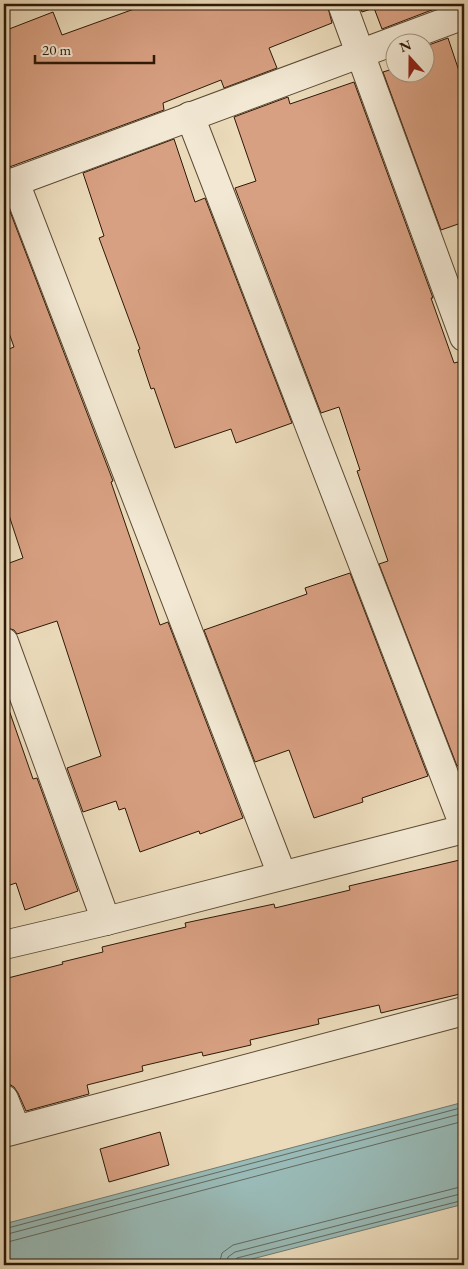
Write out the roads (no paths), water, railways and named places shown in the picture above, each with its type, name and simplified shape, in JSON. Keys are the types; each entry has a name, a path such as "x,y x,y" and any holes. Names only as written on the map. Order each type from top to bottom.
{"street":[{"path":"342,4 464,337"},
{"path":"282,875 10,184 360,52 464,15"},
{"path":"4,945 106,921 464,827 190,116"},
{"path":"4,642 106,921"},
{"path":"4,1099 10,1131 464,1011"}],"water":[{"path":"464,1102 464,1204 229,1265 4,1265 4,1224"}]}
